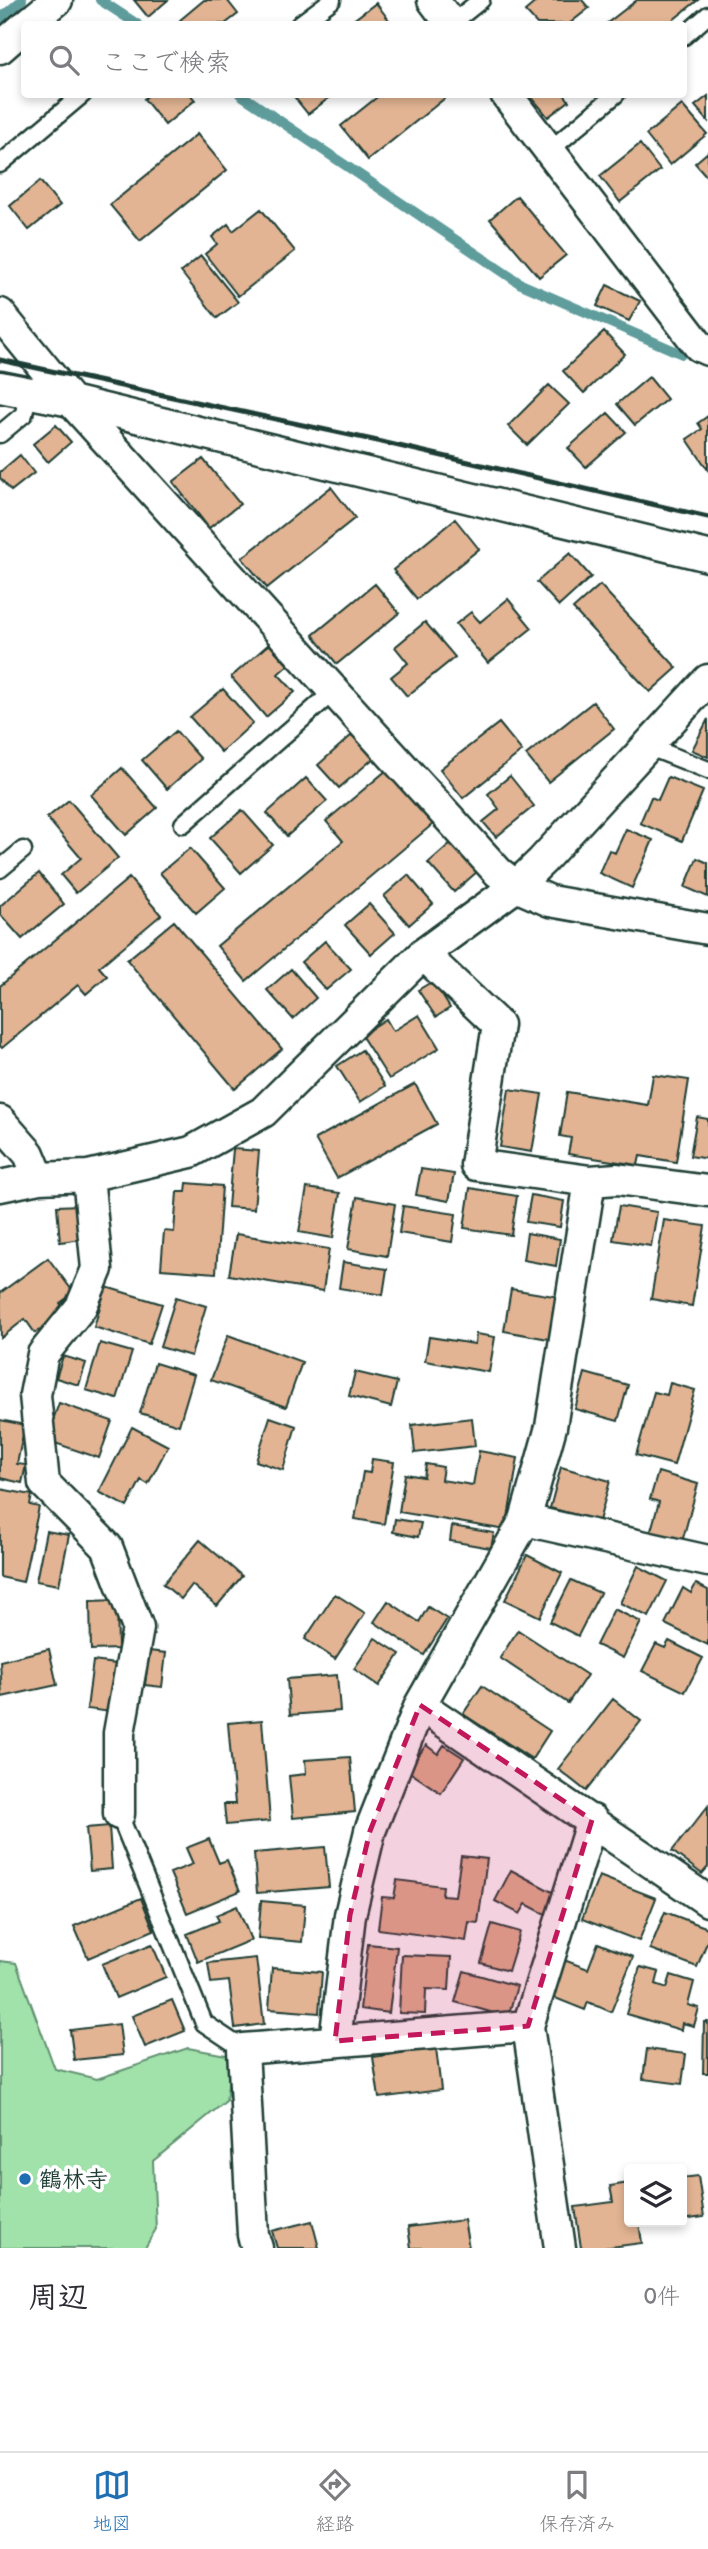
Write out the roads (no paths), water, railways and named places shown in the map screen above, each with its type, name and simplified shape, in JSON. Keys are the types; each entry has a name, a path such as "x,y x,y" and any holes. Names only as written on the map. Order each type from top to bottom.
{"street":[{"path":"32,21 57,0"},
{"path":"433,0 449,21"},
{"path":"0,48 21,30"},
{"path":"509,98 699,346 708,351"},
{"path":"0,314 71,401 498,872 516,886 550,901 708,929"},
{"path":"14,390 71,401 708,556"},
{"path":"0,1186 39,1178 88,1177 191,1152 263,1112 423,954 516,886 542,861 708,680"},
{"path":"423,954 498,1025 476,1165 590,1181 617,1179 708,1191"},
{"path":"0,1121 29,1154 39,1178"},
{"path":"88,1177 97,1269 81,1307 43,1354 35,1395 44,1483 107,1547 138,1628 119,1733 119,1814"},
{"path":"335,2041 350,1915 370,1830 420,1704 525,1520 551,1427 590,1181"},
{"path":"525,1520 708,1562"},
{"path":"420,1704 708,1901"},
{"path":"560,2248 528,2026 592,1820"},
{"path":"257,2248 253,2235 243,2049 528,2026"}],"lane":[{"path":"304,21 332,0"},
{"path":"455,21 481,0"},
{"path":"687,33 708,15"},
{"path":"0,164 78,98"},
{"path":"549,151 610,98"},
{"path":"0,434 24,414 14,390"},
{"path":"183,824 334,691"},
{"path":"648,746 708,770"},
{"path":"0,869 23,850"},
{"path":"119,1814 204,2023 243,2049"}],"waterway":[{"path":"0,19 22,0"},
{"path":"100,0 132,21"},
{"path":"246,98 521,284 682,354"}],"railway":[{"path":"0,360 373,440 708,517"}],"place":[{"name":"鶴林寺","path":"25,2179"}]}
